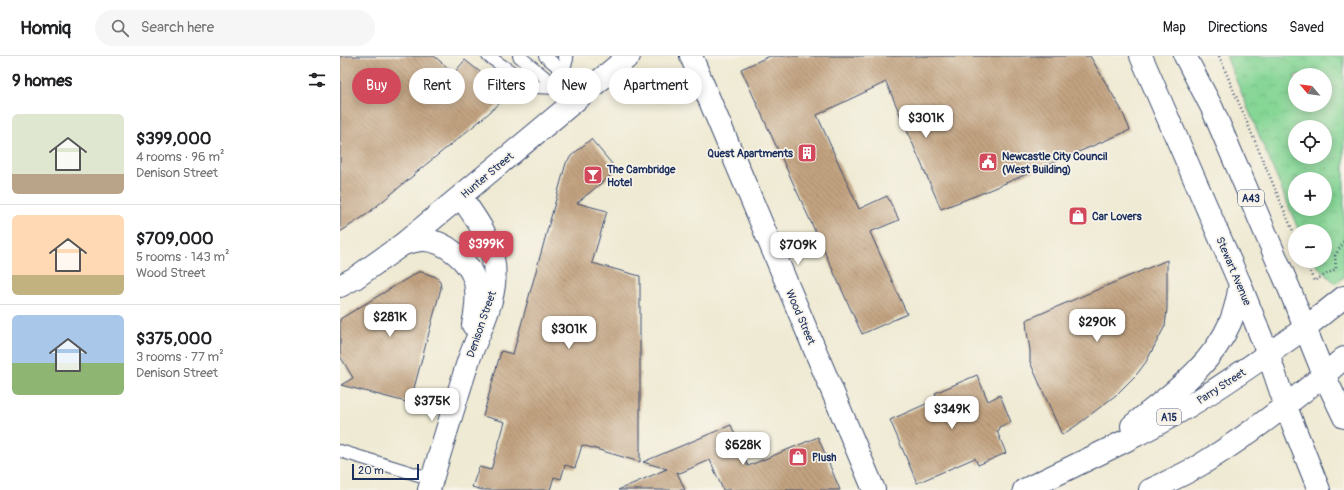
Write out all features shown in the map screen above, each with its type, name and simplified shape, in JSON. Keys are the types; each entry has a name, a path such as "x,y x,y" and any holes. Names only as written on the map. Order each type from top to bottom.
{"main road":[{"name":"Hunter Street","path":"601,74 629,56"},
{"name":"Wood Street","path":"691,56 874,490"},
{"name":"Stewart Avenue","path":"1140,56 1240,284 1319,490"},
{"name":"A43","path":"1185,56 1215,115 1289,288 1324,375 1344,417"},
{"name":"Hunter Street","path":"340,286 355,278 403,244 461,197 557,104"},
{"name":"Denison Street","path":"431,484 467,364 492,298 495,279 494,258 489,243 482,228 461,197"},
{"name":"Denison Street","path":"403,244 422,240 437,242 453,251 466,264 475,280 477,296 467,364"},
{"path":"1097,455 1187,381 1203,364 1219,343 1230,323 1240,284"},
{"name":"Parry Street","path":"1024,490 1097,455 1188,407 1238,375 1305,328 1344,297"},
{"path":"1150,490 1204,463 1254,429 1286,407 1344,358"}],"lane":[{"path":"488,56 534,87 547,91"},
{"path":"519,56 547,82"},
{"path":"546,56 558,68"},
{"path":"564,56 567,59 566,68"},
{"path":"340,451 431,484"}],"path":[{"path":"1219,56 1290,224"},
{"path":"1308,268 1314,281 1336,268 1335,256 1344,241"}],"green space":[{"path":"1226,56 1344,56 1344,277 1336,284 1319,268 1332,268 1332,224 1296,224 1293,216 1332,216 1332,172 1288,172 1288,205"}],"building":[{"path":"340,56 434,56 448,68 409,68 409,104 465,104 465,68 458,68 465,60 475,68 473,68 473,104 499,104 366,215 340,232"},
{"path":"770,56 1090,56 1121,109 1130,130 980,194 941,209 886,82 817,115 859,209 887,196 899,220 870,232 907,314 862,334 741,69"},
{"path":"591,139 617,170 577,203 607,211 592,263 640,276 640,462 582,445 575,468 565,465 561,479 554,477 550,490 482,490 472,487 479,467 491,470 505,422 483,416 501,351 513,354 566,163 571,156"},
{"path":"1167,260 1167,309 1165,326 1146,362 1137,374 1116,395 1062,435 1030,362 1026,320"},
{"path":"418,272 436,277 440,281 441,288 410,403 341,385 353,378 340,356 340,319"},
{"path":"977,375 988,401 1000,395 1011,422 999,427 1000,430 997,431 1006,453 978,465 975,458 917,483 890,420 937,399 935,393"},
{"path":"731,425 748,466 818,437 840,490 723,490 710,460 680,473 677,472 685,490 618,490 667,469 643,462"}],"place":[{"name":"Quest Apartments","path":"807,153"},
{"name":"Newcastle City Council (West Building)","path":"988,162"},
{"name":"The Cambridge Hotel","path":"593,175"},
{"name":"Car Lovers","path":"1078,216"},
{"name":"Plush","path":"798,457"}]}
